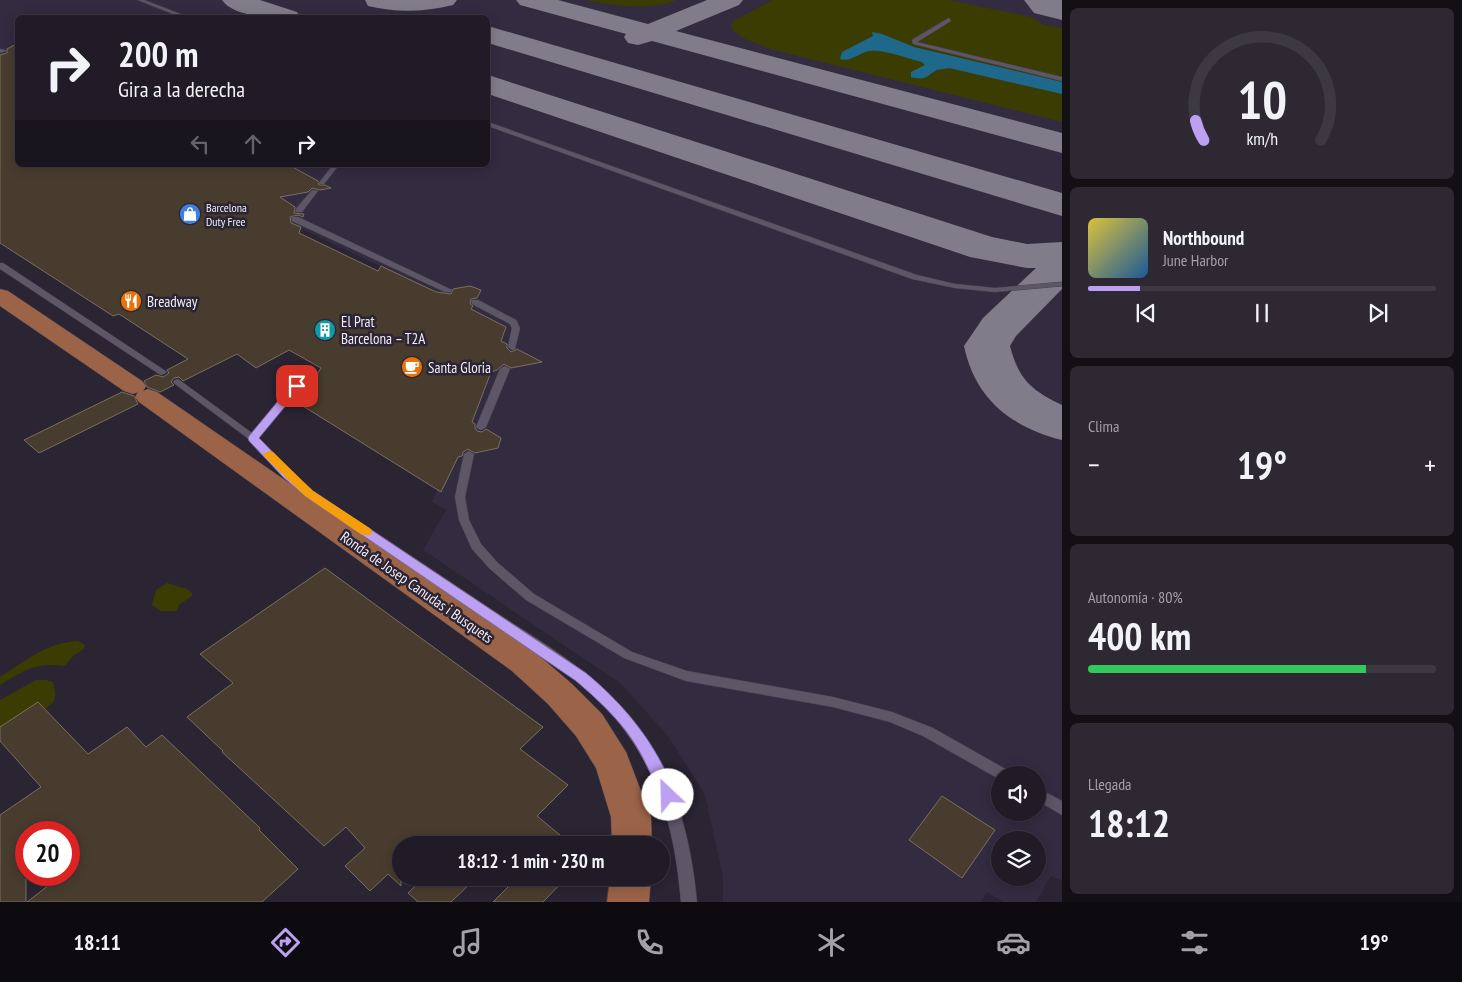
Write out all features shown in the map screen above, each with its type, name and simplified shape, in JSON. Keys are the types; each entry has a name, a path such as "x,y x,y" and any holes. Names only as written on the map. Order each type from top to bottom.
{"main road":[{"name":"Ronda de Josep Canudas i Busquets","path":"0,296 148,385 517,657 560,694 590,725 613,763 630,817 631,836"},
{"path":"628,902 630,886"}],"lane":[{"path":"140,0 181,15"},
{"path":"949,20 914,41 915,43 1062,79"},
{"path":"490,125 915,277 955,286 995,290 1062,284"},
{"path":"322,183 334,167"},
{"path":"314,191 298,217 448,290"},
{"name":"Ronda de Josep Canudas i Busquets","path":"0,264 148,385"},
{"path":"475,302 513,322 516,328 512,347"},
{"path":"480,426 505,369"},
{"name":"Ronda de Josep Canudas i Busquets","path":"178,382 253,438 288,475 309,493 561,662 601,694 638,735 658,773 676,816 684,848 689,902"},
{"path":"253,438 297,386"},
{"path":"469,454 460,497 464,520 476,546 494,566 530,597 622,652 651,665 686,676 833,702 892,716 928,732 991,768"},
{"path":"1046,799 1062,809"}],"shaded area":[{"path":"0,0 1062,0 1062,881 1051,876 1046,885 1046,831 991,831 991,886 1045,886 1036,902 1003,902 987,892 981,902 723,902 723,877 705,795 668,736 620,683 423,550 446,510 432,502 506,327 173,167 490,167 490,15 15,15 15,91 0,84"},
{"path":"585,0 677,0 654,5 619,6"},
{"path":"773,0 948,0 1031,17 1044,25 1062,28 1062,122 770,49 745,39 732,30 731,24 735,20"},
{"path":"167,583 187,589 192,593 192,596 180,604 177,611 161,611 152,605 156,590"},
{"path":"78,641 85,645 84,649 74,655 65,666 46,665 31,668 0,685 0,677 37,653 56,645"},
{"path":"36,680 53,682 55,698 52,703 39,713 0,730 0,700"}],"water":[{"path":"872,32 914,47 1062,82 1062,94 949,68 937,70 924,78 911,77 911,72 925,65 922,62 882,51 862,53 848,60 840,59 842,52 873,36"}],"building":[{"name":"El Prat Barcelona – T2A","path":"15,45 15,167 293,167 318,181 319,185 331,188 320,190 312,188 308,192 280,197 295,207 294,213 304,214 303,217 298,215 290,217 291,223 301,227 299,233 378,271 381,266 436,292 451,294 453,289 470,286 481,290 477,298 471,299 470,304 473,306 471,309 506,327 501,341 507,344 507,348 511,352 517,349 542,362 511,368 504,364 491,372 472,422 475,424 477,431 482,432 486,429 501,438 498,448 475,453 468,449 463,452 462,456 458,457 441,492 298,403 321,368 289,350 256,368 237,354 183,381 179,377 174,378 171,382 174,385 160,392 147,387 144,381 156,375 163,377 169,373 167,370 188,359 119,314 113,316 0,243 0,55 7,53 7,49"},
{"path":"122,392 134,396 138,404 39,453 24,440"},
{"path":"325,568 543,727 520,749 568,785 537,816 561,836 392,836 392,878 388,874 370,891 345,866 365,848 346,827 324,846 187,717 233,683 200,654"},
{"path":"38,702 88,754 127,727 146,747 162,735 260,828 259,830 298,869 262,902 27,902 48,886 80,886 80,821 15,821 15,886 26,886 26,902 0,902 0,815 41,787 0,741 0,727"},
{"path":"942,796 995,830 991,831 991,836 962,878 909,840"},
{"path":"415,886 468,886 451,902 418,902 408,893"},
{"path":"509,886 558,886 543,902 493,902"}],"taxiway":[{"path":"235,0 279,15"},
{"path":"377,1 404,4 444,0"},
{"path":"529,0 650,32"},
{"path":"650,32 730,0"},
{"path":"638,37 650,32"},
{"path":"650,32 1062,143"},
{"path":"490,35 1062,205"},
{"path":"490,85 984,248 1027,256 1062,254"},
{"path":"1062,265 999,328 987,346 996,375 1012,396 1035,411 1062,424"}],"runway":[{"path":"1056,0 1062,1"}],"slow traffic":[{"path":"269,454 288,475 309,493 366,532"}],"place":[{"name":"Barcelona Duty Free","path":"190,214"},
{"name":"Breadway","path":"131,301"},
{"name":"El Prat Barcelona – T2A","path":"325,330"},
{"name":"Santa Gloria","path":"412,367"}],"route":[{"path":"297,386 253,438 288,475 309,493 561,662 601,694 638,735 663,781 668,795"}]}
